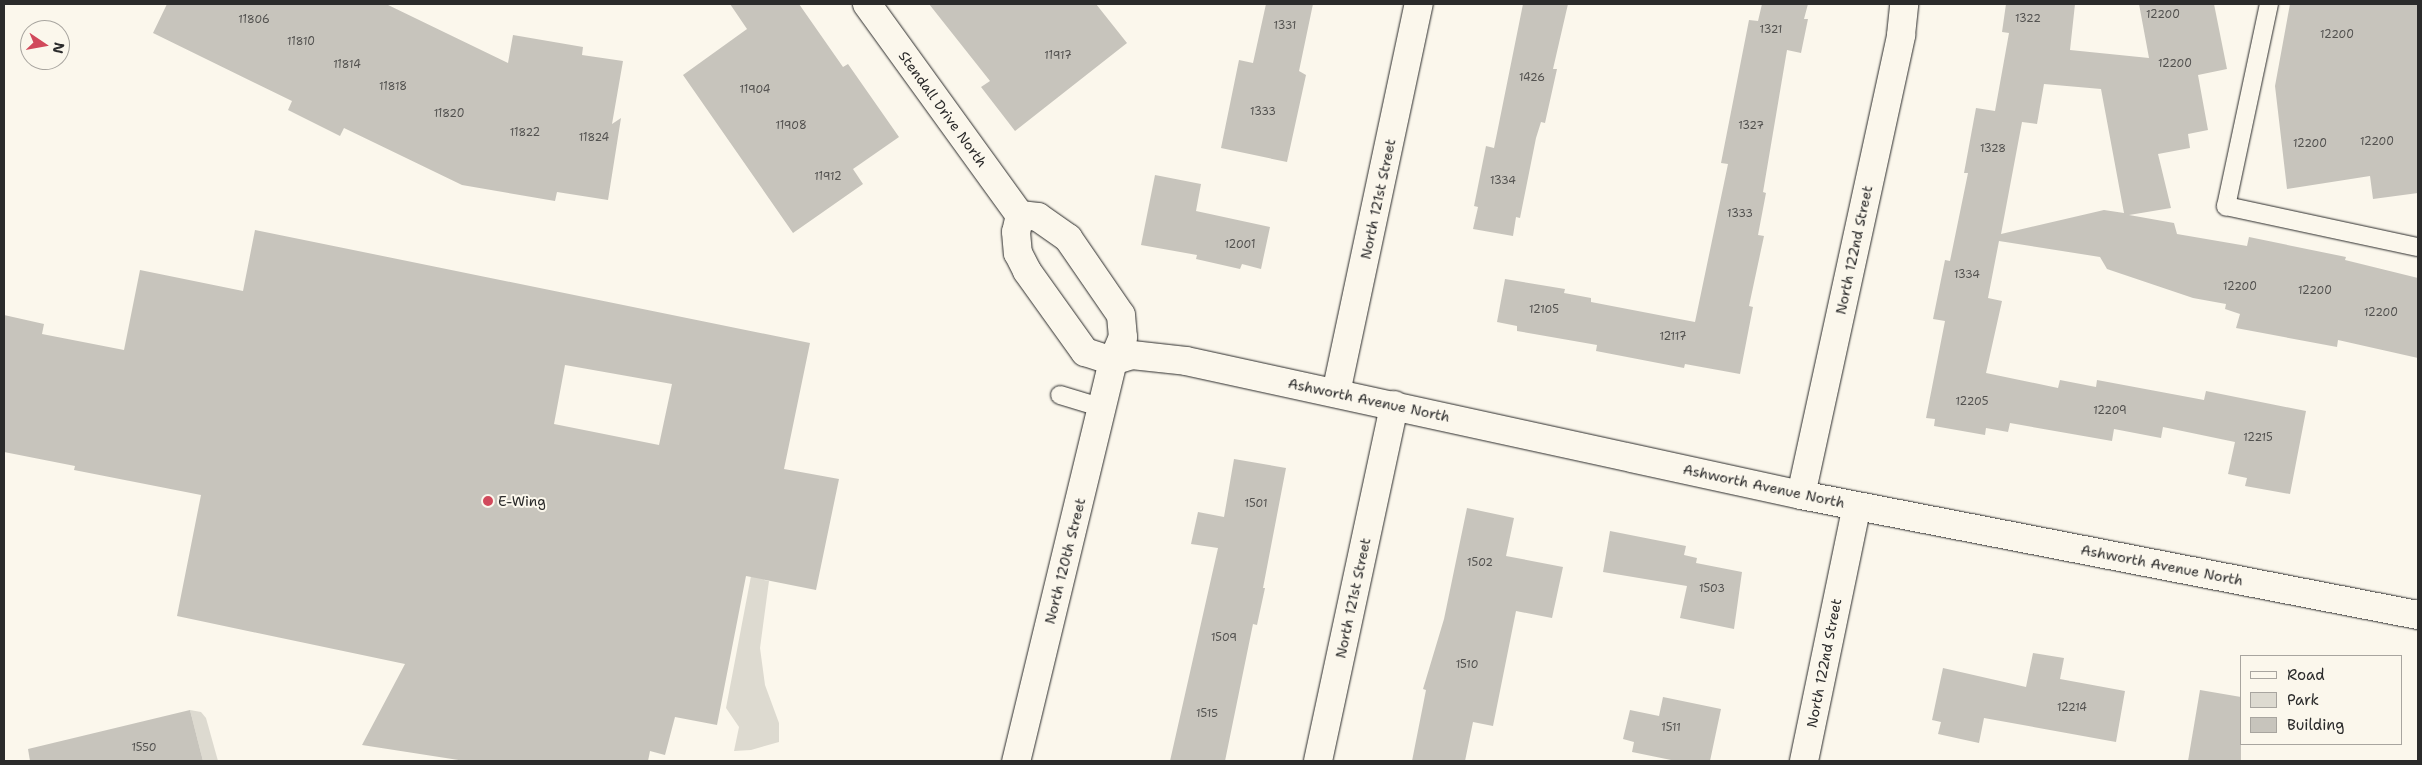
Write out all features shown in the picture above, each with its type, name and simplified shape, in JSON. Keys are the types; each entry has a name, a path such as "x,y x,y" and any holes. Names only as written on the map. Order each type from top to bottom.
{"street":[{"name":"Stendall Drive North","path":"867,4 1020,215"},
{"name":"North 121st Street","path":"1336,393 1419,4"},
{"name":"North 122nd Street","path":"1801,495 1901,35 1904,4"},
{"path":"1020,215 1038,217 1068,238 1121,315 1123,338 1112,361 1085,352 1027,271 1018,253 1016,232 1020,215"},
{"name":"Ashworth Avenue North","path":"1112,361 1132,355 1151,356 1394,405 1801,495 2418,615"},
{"name":"North 120th Street","path":"1016,761 1103,408 1112,361"},
{"name":"North 121st Street","path":"1318,761 1394,405"},
{"name":"North 122nd Street","path":"1804,761 1857,506"}],"lane":[{"path":"2269,4 2226,206 2418,247"},
{"path":"1060,395 1103,408"}],"green space":[{"path":"755,555 764,580 769,581 760,648 765,685 779,723 779,742 751,750 734,751 739,727 726,708"},
{"path":"190,710 201,712 206,718 218,761 203,761"}],"building":[{"path":"167,4 386,4 508,63 513,35 583,47 582,55 623,61 612,124 621,118 608,200 557,192 555,201 462,185 344,128 340,136 288,110 292,101 153,33"},
{"path":"730,4 799,4 843,67 848,64 899,137 853,169 863,184 793,233 683,75 747,29"},
{"path":"929,4 1096,4 1127,43 1015,131 981,87 990,81"},
{"path":"1266,4 1313,4 1299,71 1306,75 1287,162 1221,148 1239,60 1253,63"},
{"path":"1523,4 1568,4 1553,69 1557,69 1545,123 1541,122 1536,138 1520,218 1516,217 1513,236 1473,229 1478,207 1474,206 1486,146 1494,148"},
{"path":"1762,4 1808,4 1804,19 1808,19 1801,53 1787,50 1763,192 1766,193 1758,235 1764,236 1749,306 1753,307 1740,374 1685,364 1684,368 1596,351 1597,345 1517,331 1517,326 1497,322 1505,279 1565,289 1564,293 1591,298 1591,302 1695,322 1728,164 1721,163 1749,20 1758,21"},
{"path":"2006,4 2075,4 2070,50 2149,58 2139,4 2214,4 2227,69 2198,75 2208,130 2188,134 2190,148 2158,154 2171,208 2129,215 2174,223 2177,234 2247,246 2249,237 2346,257 2345,260 2418,278 2418,358 2338,340 2337,347 2236,328 2240,314 2225,309 2226,304 2193,298 2107,269 2100,257 1999,241 1988,298 2002,301 1986,373 2058,388 2060,380 2096,387 2097,380 2204,400 2206,391 2306,411 2290,494 2245,486 2247,478 2228,474 2235,442 2163,427 2161,438 2114,429 2112,441 2010,423 2008,432 1986,428 1985,435 1934,426 1935,419 1926,418 1945,321 1933,319 1945,260 1950,261 1968,173 1964,173 1976,108 1995,111 2009,33 2002,32","holes":["2044,84 2101,89 2124,213 2104,210 2001,234 2022,122 2037,124"]},
{"path":"2290,4 2418,4 2418,193 2373,199 2370,176 2287,189 2275,86"},
{"path":"1155,175 1201,184 1196,211 1270,227 1261,269 1242,264 1240,269 1196,259 1197,255 1141,245"},
{"name":"E-Wing","path":"255,230 810,343 784,469 839,479 816,590 746,576 717,725 675,717 665,755 650,751 648,761 465,761 362,745 405,664 177,616 201,495 74,470 75,466 4,452 4,315 44,324 42,334 124,350 140,270 243,291","holes":["565,365 672,384 659,445 554,424"]},
{"path":"1234,459 1286,468 1263,588 1265,588 1257,625 1253,624 1225,761 1170,761 1218,548 1191,544 1198,512 1224,517"},
{"path":"1467,508 1514,518 1506,556 1563,567 1552,618 1516,611 1493,726 1473,722 1465,761 1412,761 1426,690 1423,689 1444,619"},
{"path":"1610,531 1686,546 1684,555 1697,558 1696,563 1742,572 1734,629 1680,618 1687,586 1603,572"},
{"path":"2033,653 2064,658 2060,679 2125,691 2116,742 1984,718 1979,743 1938,734 1941,722 1932,720 1943,668 2026,687"},
{"path":"2200,690 2240,697 2241,761 2188,761"},
{"path":"1663,697 1721,709 1710,761 1676,761 1632,752 1634,742 1623,739 1630,710 1659,716"},
{"path":"190,710 203,761 30,761 28,749"}],"place":[{"name":"E-Wing","path":"488,501"}]}
